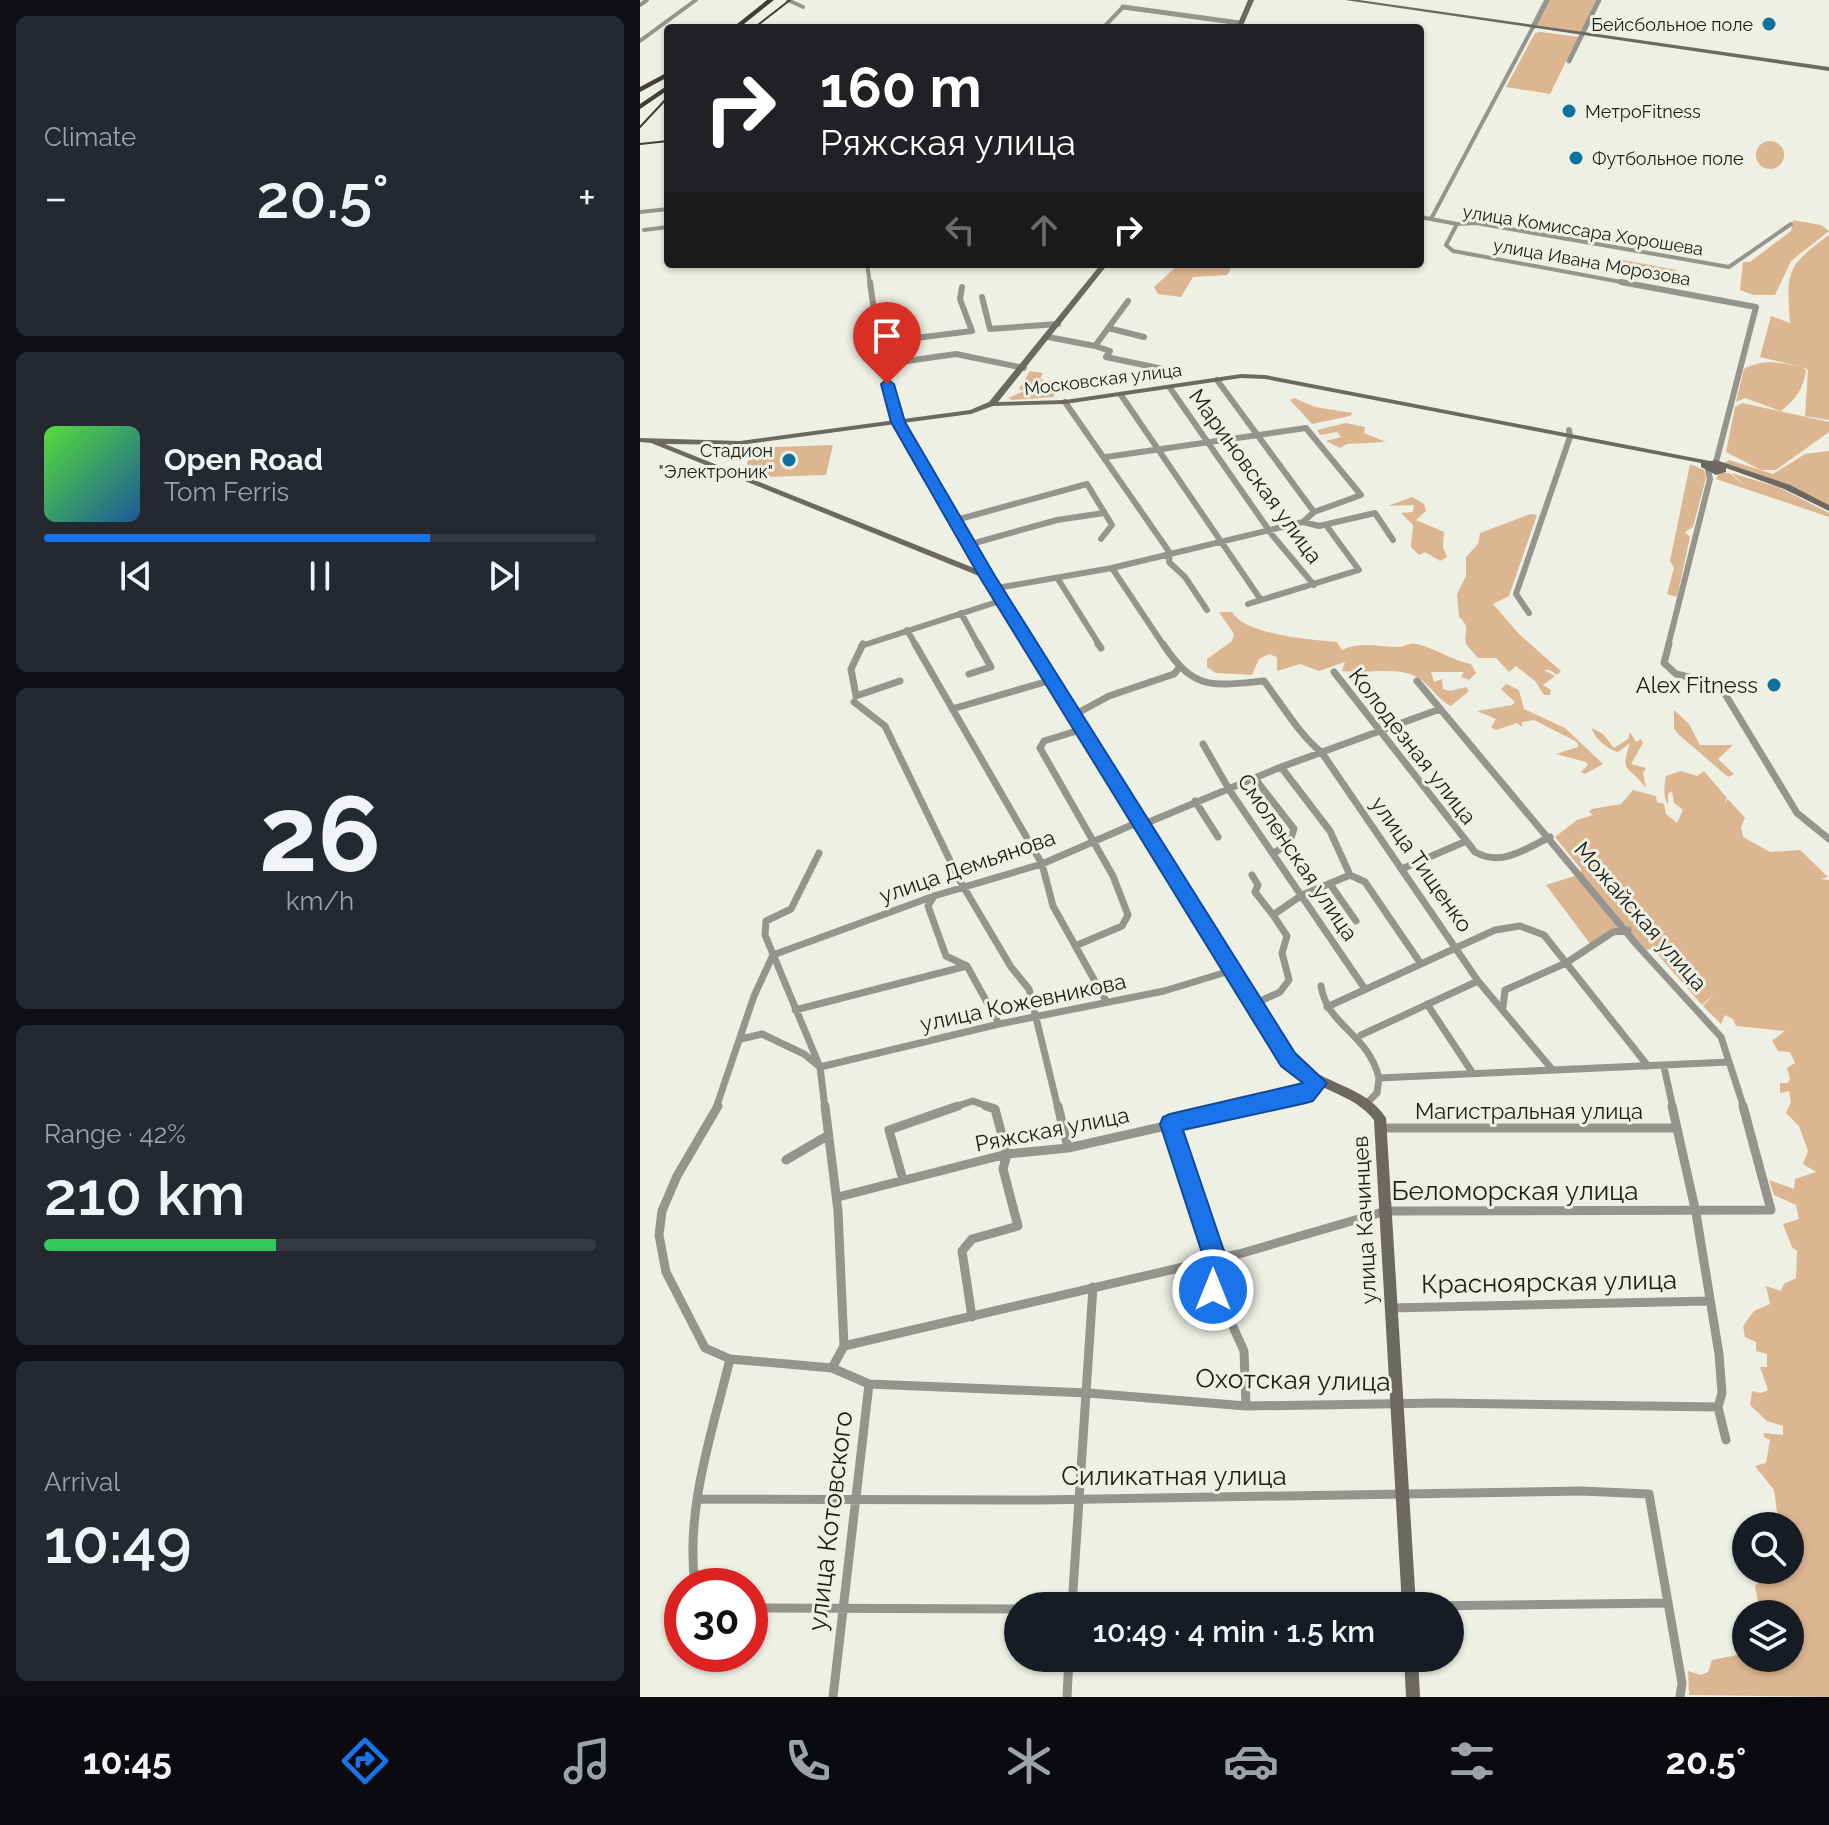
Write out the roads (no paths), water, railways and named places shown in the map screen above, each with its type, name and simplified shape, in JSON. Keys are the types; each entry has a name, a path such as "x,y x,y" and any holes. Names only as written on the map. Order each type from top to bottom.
{"highway":[{"path":"740,24 771,0"},
{"path":"750,24 781,0"},
{"path":"642,87 664,76"},
{"path":"640,107 664,90"}],"main road":[{"path":"1241,24 1251,0"},
{"path":"1348,0 1829,69"},
{"path":"992,404 1102,268"},
{"name":"Московская улица","path":"652,441 740,443 971,412 992,404 1065,402 1241,376 1286,379 1569,434 1714,469 1744,473 1787,487 1829,508"},
{"path":"898,422 987,576"},
{"name":"улица Качинцев","path":"640,440 652,441 987,576 1288,1060 1317,1083 1367,1103 1374,1109 1382,1128 1390,1308 1398,1403 1400,1497 1408,1592"},
{"path":"1412,1672 1413,1697"}],"street":[{"path":"640,5 647,0"},
{"path":"640,41 696,0"},
{"path":"788,0 803,7"},
{"path":"1107,24 1130,0"},
{"path":"1431,219 1547,0"},
{"path":"1569,61 1599,0"},
{"path":"1123,7 1228,24"},
{"path":"640,212 664,209"},
{"name":"улица Комиссара Хорошева","path":"1424,218 1457,224 1476,223 1729,267 1791,224"},
{"name":"улица Ивана Морозова","path":"1457,224 1446,245 1453,251 1748,304 1758,310 1714,469"},
{"path":"644,230 664,228"},
{"path":"868,268 892,410 898,422"},
{"path":"962,287 960,299 972,331"},
{"path":"982,297 990,329"},
{"path":"1095,346 1128,301"},
{"path":"880,347 892,341 1058,324"},
{"path":"1108,328 1144,337"},
{"path":"1048,337 1095,346 1110,351 1106,357 1163,369"},
{"path":"886,364 956,354 1024,368"},
{"path":"1217,380 1314,512"},
{"name":"Мариновская улица","path":"1170,388 1269,529 1314,585"},
{"path":"1121,395 1261,600"},
{"path":"1065,402 1170,553 1169,562 1185,577 1207,610"},
{"path":"1106,457 1306,428 1361,495 1314,512 1303,522"},
{"path":"1529,613 1516,594 1569,434"},
{"path":"1714,469 1664,663 1676,674 1719,684 1797,813 1829,839"},
{"path":"956,520 1085,484 1091,487 1112,525 1101,539"},
{"path":"971,544 1057,520 1104,513"},
{"path":"997,588 1112,568 1220,539 1303,522 1326,525 1375,513 1393,540"},
{"path":"1248,604 1359,570 1326,525"},
{"path":"1074,715 1109,696 1174,674 1179,668 1112,568"},
{"path":"1058,579 1101,648"},
{"path":"900,681 856,696 850,682 855,652 862,644 1003,600"},
{"path":"961,613 991,667 969,674"},
{"path":"907,630 1042,864 1053,906 1106,1001"},
{"name":"улица Тищенко","path":"1179,668 1212,686 1264,681 1293,719 1300,735 1322,753 1404,868 1478,981 1503,1007 1551,1068"},
{"name":"Колодезная улица","path":"1334,672 1464,842"},
{"path":"952,709 1052,680"},
{"name":"Можайская улица","path":"1417,681 1628,930 1637,945 1713,1025 1729,1062 1771,1210"},
{"path":"854,702 885,726 924,813 1011,967 1029,989 1068,1148"},
{"name":"улица Демьянова","path":"773,955 934,896 1042,864 1092,840 1141,821 1149,822 1195,801 1230,791 1281,767 1440,709"},
{"path":"1075,946 1122,926 1128,915 1113,876 1040,748 1044,741 1083,729"},
{"name":"Смоленская улица","path":"1203,744 1230,791 1365,989"},
{"path":"1281,767 1319,812 1347,858 1350,875"},
{"path":"1256,780 1294,829 1289,843 1274,853"},
{"path":"1195,801 1218,837"},
{"path":"1404,868 1464,842 1482,859 1490,861 1550,837"},
{"path":"819,853 791,909 766,921 765,935 820,1067 827,1136 838,1197 844,1346 832,1368"},
{"path":"1252,875 1258,885 1255,892 1287,936 1282,953 1289,980 1280,992 1254,1004"},
{"path":"1273,915 1302,895 1350,875 1365,882 1421,964"},
{"path":"1330,884 1356,921"},
{"path":"934,896 928,906 946,956 963,967"},
{"path":"1327,1007 1507,926 1532,927 1544,935 1648,1066"},
{"path":"1503,1007 1505,990 1566,963 1613,932 1628,930"},
{"path":"693,1568 699,1499 730,1359 705,1348 666,1272 659,1235 667,1199 718,1105 754,996 773,955"},
{"path":"795,1010 967,966 999,1024"},
{"name":"улица Кожевникова","path":"820,1067 999,1024 1201,982 1233,970"},
{"path":"1361,1035 1478,981"},
{"path":"1321,986 1321,996 1337,1022 1361,1035 1378,1066 1377,1093 1367,1103"},
{"path":"1427,1004 1472,1072"},
{"path":"741,1039 762,1034 782,1047 804,1054 820,1067"},
{"path":"1379,1078 1729,1062"},
{"path":"1664,1067 1696,1213 1722,1393 1718,1407 1726,1440"},
{"name":"Ряжская улица","path":"838,1197 1007,1154 1068,1148 1306,1094 1317,1083"},
{"path":"903,1180 889,1130 893,1126 973,1101 995,1109 1007,1154 1003,1169 1018,1226 972,1239 962,1251 972,1317"},
{"path":"1170,1124 1215,1257 1207,1269 1213,1290 1244,1351 1246,1406"},
{"name":"Магистральная улица","path":"1382,1128 1677,1128"},
{"path":"786,1160 827,1136"},
{"name":"Беломорская улица","path":"844,1346 1215,1257 1386,1211 1696,1213 1771,1210"},
{"path":"1073,1592 1093,1287"},
{"name":"Красноярская улица","path":"1390,1308 1709,1301"},
{"name":"улица Котовского","path":"730,1359 832,1368 869,1384 833,1697"},
{"name":"Охотская улица","path":"869,1384 1088,1393 1246,1406 1398,1403 1718,1407"},
{"name":"Силикатная улица","path":"699,1499 854,1502 1400,1497 1592,1489 1649,1494 1668,1603"},
{"path":"1464,1606 1668,1603 1682,1683 1680,1697"},
{"path":"768,1608 1004,1609"},
{"path":"1067,1697 1068,1672"}],"tram line":[{"path":"759,24 790,0"},
{"path":"640,127 664,101"},
{"path":"640,144 664,141"}],"place":[{"name":"Бейсбольное поле","path":"1769,24"},
{"name":"МетроFitness","path":"1569,111"},
{"name":"Футбольное поле","path":"1576,158"},
{"name":"Стадион \"Электроник\"","path":"789,460"},
{"name":"Alex Fitness","path":"1774,685"}]}
